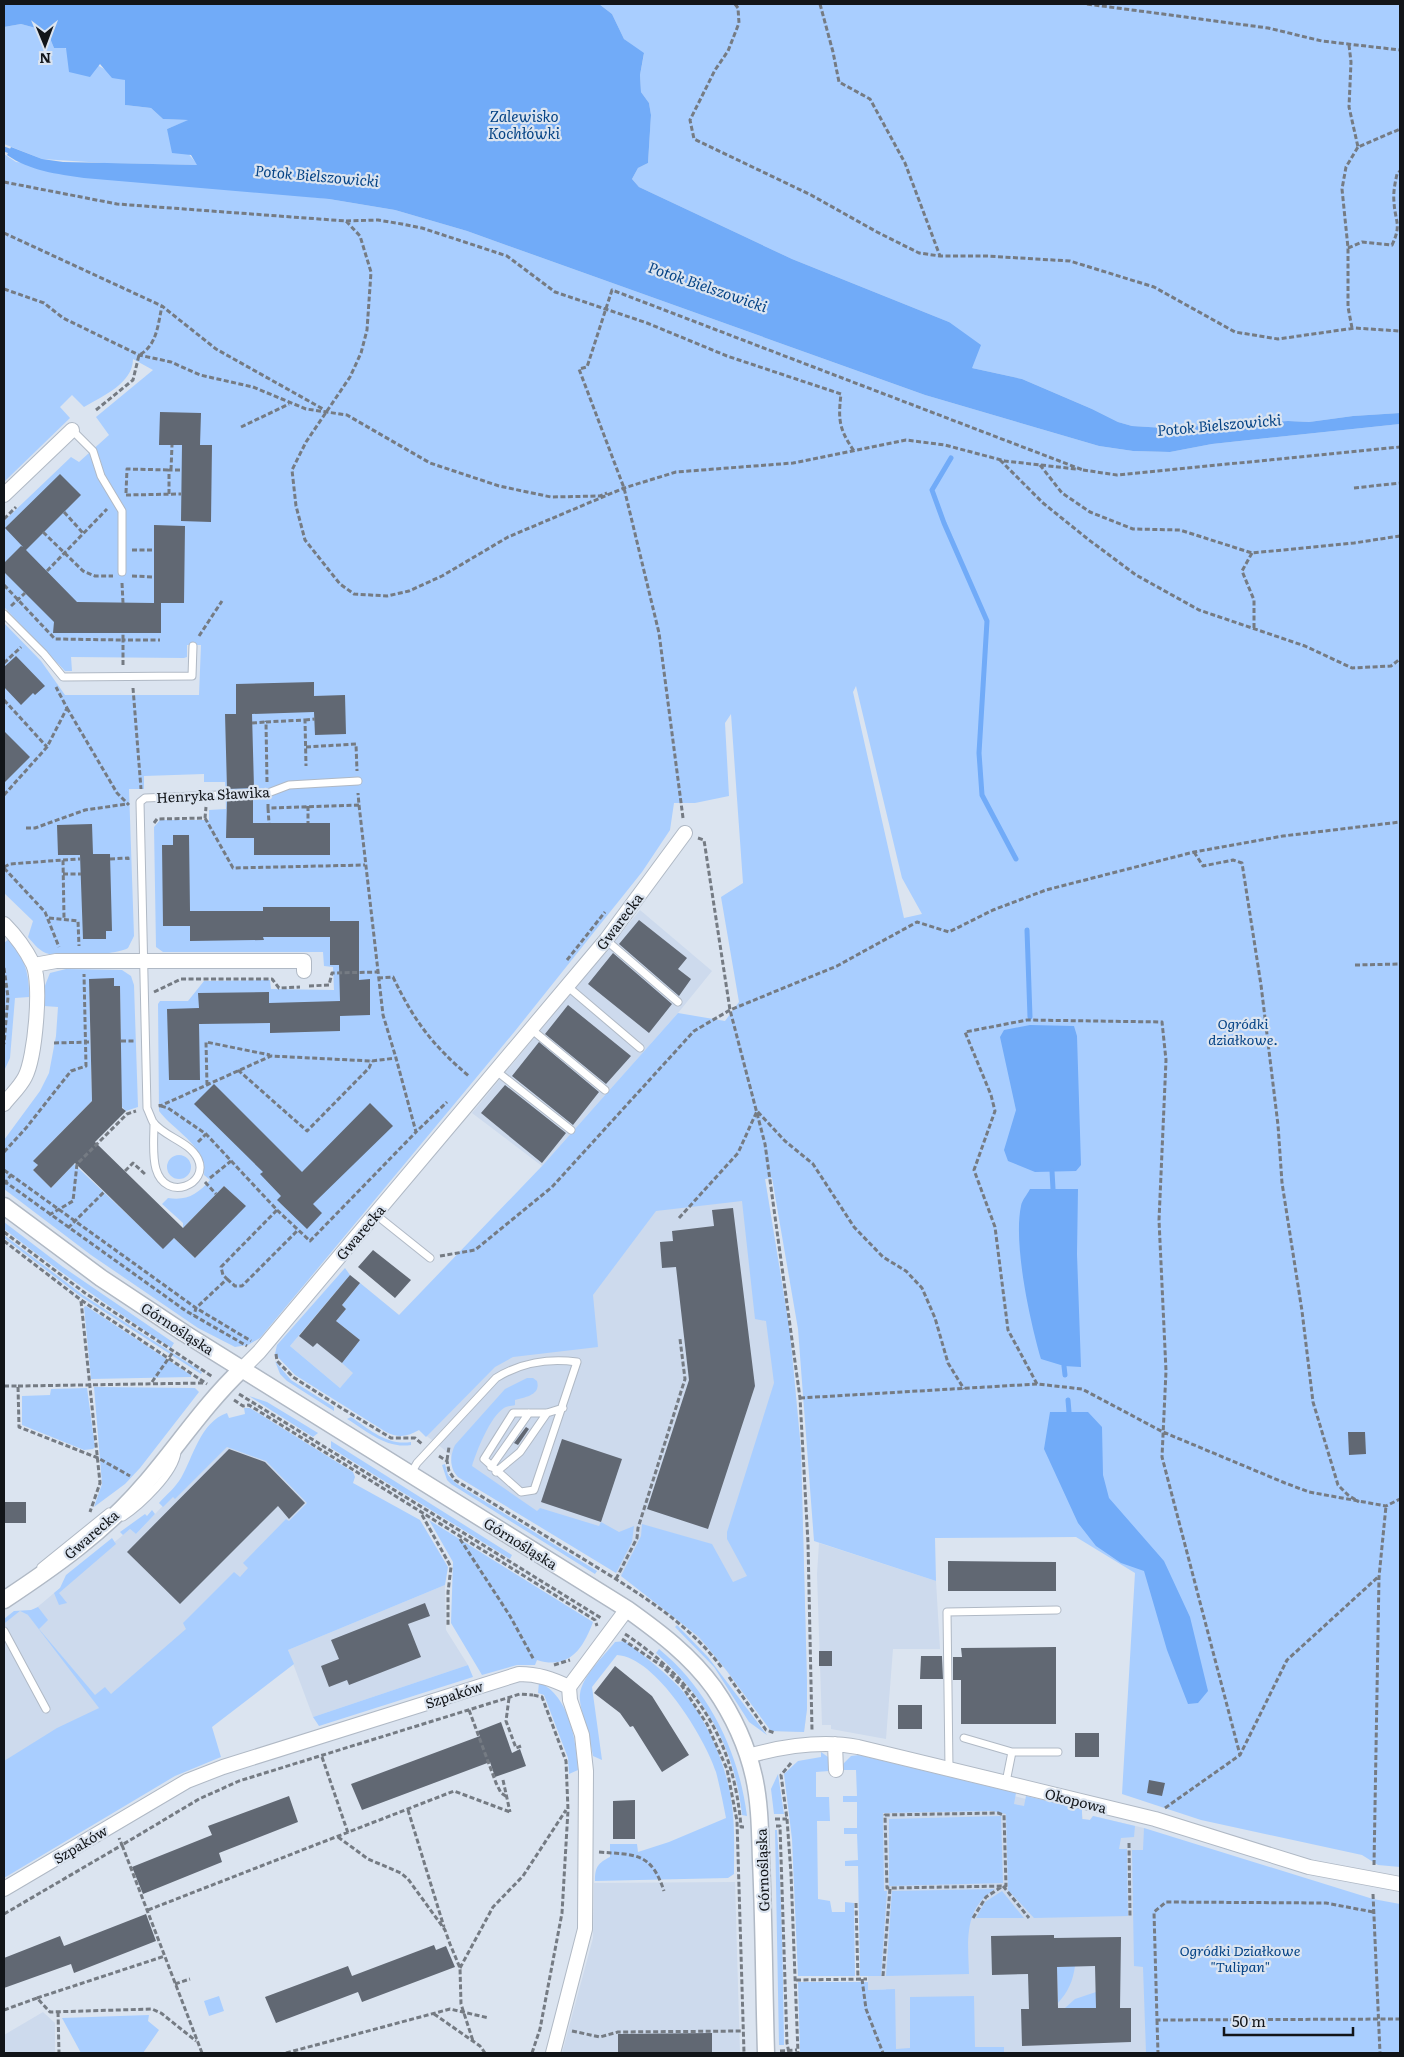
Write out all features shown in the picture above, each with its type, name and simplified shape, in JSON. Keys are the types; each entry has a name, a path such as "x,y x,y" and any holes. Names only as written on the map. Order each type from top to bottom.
{"street":[{"path":"4,495 72,430"},
{"name":"Gwarecka","path":"4,1600 34,1580 96,1532 129,1502 223,1388 259,1352 606,940 685,833"},
{"path":"4,924 12,932 34,965 36,1015 29,1068 24,1079 4,1104"},
{"path":"34,965 56,961 81,967 143,962 304,961 304,971"},
{"name":"Górnośląska","path":"4,1206 101,1278 410,1475 627,1609 663,1635 690,1659 714,1688 732,1718 754,1776 760,1820 766,2053"},
{"path":"553,2053 586,1929 586,1771 582,1735 570,1700 569,1687 627,1609"},
{"name":"Szpaków","path":"4,1889 187,1781 223,1766 519,1674 539,1670 569,1687"},
{"name":"Okopowa","path":"748,1756 812,1739 858,1746 1155,1819 1309,1867 1400,1884"},
{"path":"836,1744 836,1770"}],"lane":[{"path":"72,430 93,452 101,476 122,512 122,574"},
{"path":"4,614 44,654 62,677 192,676 193,646"},
{"name":"Henryka Sławika","path":"154,1123 190,1150 198,1159 199,1171 194,1181 183,1188 173,1188 164,1182 156,1169 154,1123 147,1108 138,810 140,802 145,798 268,793 289,785 358,781"},
{"path":"606,940 678,1002"},
{"path":"567,986 640,1048"},
{"path":"531,1029 605,1090"},
{"path":"495,1070 571,1130"},
{"path":"375,1214 430,1258"},
{"path":"410,1475 430,1450 496,1378 509,1370 526,1364 577,1362 563,1408 534,1490 521,1492 484,1459 513,1413 547,1413 563,1408"},
{"path":"493,1469 529,1413"},
{"path":"493,1469 520,1452 547,1413"},
{"path":"96,1532 137,1507 170,1470 177,1456 178,1442"},
{"path":"34,1580 39,1570 50,1558 96,1521 129,1502"},
{"path":"948,1769 947,1612 1057,1610"},
{"path":"4,1631 46,1709"},
{"path":"964,1738 1012,1752 1058,1752"},
{"path":"1006,1782 1012,1752"}],"path":[{"path":"734,4 738,8 739,23 728,51 690,120 694,139 811,195 902,245 920,253 940,256 986,256 1070,261 1154,287 1235,332 1278,339 1352,328 1400,331"},
{"path":"820,4 839,82 870,99 905,163 940,256"},
{"path":"1087,4 1268,28 1322,41 1400,50"},
{"path":"1349,44 1351,62 1349,107 1358,147"},
{"path":"1352,328 1348,308 1348,248 1342,189 1346,167 1358,147 1400,129"},
{"path":"1348,248 1362,242 1392,245 1398,222 1394,204 1394,187 1397,174 1400,171"},
{"path":"4,182 116,204 346,222 378,220 402,224 458,240 507,256 554,292 605,311 647,323 727,356 840,394 838,419 843,434 854,450"},
{"path":"346,222 360,236 371,272 367,330 361,353 350,377 338,398 326,411 306,442 292,470 296,506 305,540 334,578 354,594 387,596 409,591 442,576 508,537 624,488"},
{"path":"4,233 162,306 216,349 326,411"},
{"path":"4,289 44,303 63,318 139,355 172,362 200,375 253,387 289,404 306,409 347,415 430,463 499,486 550,497 600,496 676,472 793,462 906,440 945,445 1000,460 1117,475 1400,447"},
{"path":"812,1739 808,1543 800,1398 766,1144 730,1010 704,840 685,833 659,633 624,488 579,369 587,367 612,290 1083,470"},
{"path":"96,410 133,380 139,355 147,351 153,343 162,306"},
{"path":"241,427 289,404"},
{"path":"169,494 172,445"},
{"path":"1000,460 1043,503 1089,540 1136,575 1199,610 1305,646 1352,668 1391,666 1400,659"},
{"path":"1040,464 1062,492 1090,512 1133,529 1180,530 1230,548 1252,553 1354,543 1400,536"},
{"path":"126,495 127,469 182,470"},
{"path":"1354,488 1400,483"},
{"path":"46,571 114,501 126,495 181,494"},
{"path":"64,512 83,533"},
{"path":"44,532 64,553 90,574 154,577"},
{"path":"122,549 154,550"},
{"path":"1252,553 1242,571 1254,600 1254,630"},
{"path":"122,574 123,603"},
{"path":"4,585 55,639 123,640 123,633"},
{"path":"4,614 25,593"},
{"path":"193,646 222,601"},
{"path":"4,663 20,647 24,647 18,640"},
{"path":"53,682 117,793 127,804 138,810"},
{"path":"4,700 47,747"},
{"path":"4,795 47,747 67,708"},
{"path":"252,723 315,719"},
{"path":"305,720 306,766"},
{"path":"266,722 269,823"},
{"path":"306,747 356,744 365,865 378,978 383,1015 396,1058"},
{"path":"26,828 35,828 85,810 127,804"},
{"path":"214,805 206,807 205,818 232,868 365,865"},
{"path":"308,806 308,823"},
{"path":"268,808 360,806"},
{"path":"154,822 157,819 205,818"},
{"path":"430,1258 475,1250 545,1193 694,1031 730,1010 837,966 917,922 949,932 993,910 1046,890 1194,852 1283,836 1400,822"},
{"path":"1194,852 1203,866 1234,860 1242,864 1263,995 1282,1183 1302,1311 1313,1402 1338,1485 1348,1496 1359,1502"},
{"path":"110,859 128,858 128,868"},
{"path":"60,950 49,918 4,868 10,864 80,859"},
{"path":"63,860 64,918"},
{"path":"63,874 81,874"},
{"path":"4,1152 26,1128 71,1071 86,1066 78,921 64,918 49,918"},
{"path":"1355,965 1400,964"},
{"path":"81,967 93,972"},
{"path":"4,968 8,997 4,1044"},
{"path":"144,992 156,992 181,979 272,979 279,988 329,986 332,973 378,972"},
{"path":"378,978 393,977 426,1036 470,1077"},
{"path":"1037,1384 1008,1330 996,1227 974,1170 995,1111 991,1095 965,1032 1027,1020 1162,1022 1166,1060 1159,1220 1166,1371 1162,1456 1240,1755"},
{"path":"121,1041 134,1041"},
{"path":"54,1043 90,1042"},
{"path":"207,1085 206,1042 271,1056"},
{"path":"238,1070 307,1131 369,1068 372,1061"},
{"path":"680,1218 738,1154 757,1111"},
{"path":"757,1111 785,1141 813,1164 854,1227 883,1257 906,1271 922,1288 935,1318 948,1363 964,1389"},
{"path":"277,1210 310,1241 416,1132"},
{"path":"4,1170 196,1308 248,1339"},
{"path":"11,1175 4,1182 194,1315 281,1365 293,1377 391,1438 415,1438 447,1461"},
{"path":"205,1182 216,1194"},
{"path":"68,1228 104,1192"},
{"path":"194,1315 196,1308 226,1280 235,1286 242,1286 298,1230"},
{"path":"4,1232 85,1293 223,1388 612,1630 675,1672 700,1703 718,1735 731,1767 741,1827"},
{"path":"4,1241 81,1300 204,1382 223,1388 243,1406 248,1405 595,1620 592,1631"},
{"path":"81,1300 100,1483 90,1513"},
{"path":"616,1579 636,1538 641,1516 685,1379 680,1339"},
{"path":"151,1383 167,1357 173,1352"},
{"path":"4,1386 204,1382"},
{"path":"800,1398 1037,1384 1082,1389 1163,1432 1309,1492 1386,1506 1400,1499"},
{"path":"18,1386 19,1427 98,1458 122,1473 135,1478"},
{"path":"452,1443 448,1451 447,1461 449,1471 455,1480 616,1579 675,1620"},
{"path":"1380,2053 1374,1879 1379,1577 1386,1506"},
{"path":"421,1513 451,1567 448,1626"},
{"path":"459,1536 510,1616 539,1670 532,1695"},
{"path":"1155,1819 1168,1803 1240,1755 1287,1660 1379,1577"},
{"path":"595,1625 612,1630 618,1639 625,1639 662,1666 682,1686 707,1724 727,1769 737,1822 744,2053"},
{"path":"539,1670 574,1659"},
{"path":"4,1914 199,1799 231,1785 520,1694 542,1697 566,1761 568,1810 562,1913 540,2029 532,2053"},
{"path":"509,1698 506,1721 516,1748 521,1746"},
{"path":"469,1710 496,1783 501,1793 507,1796"},
{"path":"322,1757 348,1833"},
{"path":"797,1759 785,1768 781,1775 789,1842 798,2053"},
{"path":"148,1910 454,1791 510,1812 504,1780"},
{"path":"408,1810 444,1930 460,1968 460,2004 473,2041"},
{"path":"460,1968 493,1907 523,1876 566,1810"},
{"path":"973,1918 982,1902 1003,1886 1006,1886 1004,1815 885,1815 887,1888 1003,1886"},
{"path":"113,1824 202,2053"},
{"path":"780,1826 787,2043 790,2053"},
{"path":"338,1837 368,1859 402,1874 408,1879 444,1930"},
{"path":"1129,1843 1130,1916"},
{"path":"585,1852 642,1857 655,1868 664,1891"},
{"path":"1003,1886 1029,1918"},
{"path":"883,1976 890,1888"},
{"path":"856,1902 860,1979 866,2009 883,2053"},
{"path":"1158,2053 1154,1912 1166,1902 1326,1903 1374,1912"},
{"path":"5,2009 165,1956"},
{"path":"175,1984 190,1979"},
{"path":"796,1980 868,1979"},
{"path":"37,1998 50,2012 156,2010 197,2041"},
{"path":"286,2053 450,2009 488,2018"},
{"path":"58,2012 58,2053"},
{"path":"434,2013 473,2041 485,2053"},
{"path":"1157,2020 1400,2018"},
{"path":"573,2032 600,2037 618,2032 743,2031"}],"shaded area":[{"path":"640,910 712,971 678,1013 542,1166 472,1113"},
{"path":"765,1179 790,1332 801,1450 807,1682 807,1709 804,1732 771,1731 714,1654 683,1623 621,1575 458,1477 453,1471 451,1455 419,1430 650,1192"},
{"path":"350,1275 399,1315 407,1326 340,1388 290,1346"},
{"path":"236,1429 337,1474 209,1617 99,1708 4,1763 4,1624 20,1611 28,1615 130,1529 136,1534"},
{"path":"819,1543 936,1581 940,1649 893,1649 886,1739 831,1729 831,1725 822,1725 817,1574"},
{"path":"445,1585 446,1630 468,1665 313,1717 288,1650"},
{"path":"863,1758 1082,1813 1083,1819 1090,1820 1093,1816 1144,1828 1146,2053 887,2053 886,1989 868,1990"},
{"path":"735,1882 740,2053 562,2053 593,1938 594,1883"},
{"path":"43,2012 55,2023 55,2053 4,2053 4,2035"}],"green space":[{"path":"599,4 1400,4 1400,413 1353,416 1309,422 1288,421 1165,428 1132,426 1118,422 1022,379 972,368 949,322 792,259 639,187 632,179 638,168 648,163 651,115 649,103 641,92 640,75 644,54 624,39 612,14"},
{"path":"21,24 47,31 54,48 65,48 125,80 125,105 151,108 163,119 189,120 167,129 198,165 104,163 42,159 4,144 4,27"},
{"name":"Ogródki działkowe.","path":"4,154 16,162 329,199 395,210 467,231 925,395 1099,446 1133,451 1170,452 1212,444 1400,424 1400,1867 1378,1865 1362,1855 1201,1820 1122,1794 1135,1573 1076,1537 935,1538 936,1581 814,1541 798,1329 772,1178 765,1179 790,1332 801,1450 807,1682 807,1709 804,1732 771,1731 727,1671 699,1637 621,1576 641,1536 642,1524 712,1544 733,1582 747,1576 727,1539 727,1532 774,1383 766,1321 755,1319 742,1201 656,1211 593,1295 598,1347 513,1357 495,1367 426,1437 419,1430 402,1436 386,1432 295,1375 275,1354 277,1345 345,1268 350,1275 290,1346 340,1388 353,1373 342,1363 360,1340 336,1321 346,1309 342,1305 360,1283 399,1315 542,1166 678,1013 725,1021 739,1002 721,897 743,883 731,714 725,723 729,796 695,803 674,803 670,830 642,872 515,1031 260,1338 248,1345 235,1347 198,1328 91,1255 4,1189 4,1140 40,1091 49,1073 56,1036 58,1007 44,1006 44,988 50,973 66,969 122,970 131,976 134,985 138,1107 126,1111 121,1106 120,986 114,986 114,979 89,979 92,1101 34,1160 38,1165 33,1170 51,1188 74,1164 163,1248 174,1238 195,1258 245,1206 224,1186 183,1228 183,1223 162,1204 168,1198 181,1198 196,1193 210,1180 204,1175 204,1165 195,1147 159,1111 158,1004 160,1001 188,1001 204,981 270,980 271,989 334,990 333,967 324,966 323,952 163,952 156,947 154,827 160,820 209,820 209,810 226,809 225,782 204,782 204,774 144,776 144,789 129,789 134,936 128,948 101,954 56,955 43,951 28,937 33,921 4,893 4,623 41,661 65,695 199,695 201,645 187,645 187,657 184,658 71,657 72,671 65,671 4,607 4,521 71,457 79,462 109,435 96,417 153,370 133,359 132,368 123,382 100,398 84,407 72,395 60,407 70,418 4,482","holes":["856,686 902,878 922,914 904,918 853,692"]},
{"path":"10,938 19,951 25,965 29,997 15,998 10,1058 4,1071 4,943"},
{"path":"174,1155 184,1155 191,1162 191,1172 184,1179 174,1179 167,1172 167,1162"},
{"path":"4,1222 63,1267 174,1343 171,1348 24,1245 4,1229"},
{"path":"4,1235 83,1295 202,1372 201,1374 80,1296 4,1238"},
{"path":"86,1306 191,1375 191,1377 91,1379 84,1307"},
{"path":"275,1361 291,1380 334,1407 334,1411 287,1381 280,1374"},
{"path":"527,1378 533,1378 537,1381 537,1389 532,1395 515,1400 515,1405 505,1407 499,1412 485,1434 472,1466 537,1511 540,1508 599,1526 601,1522 619,1532 634,1526 632,1542 616,1573 458,1477 453,1469 451,1457 455,1445 505,1389"},
{"path":"94,1387 195,1388 199,1392 140,1468 125,1484 94,1507 102,1484"},
{"path":"87,1388 95,1447 93,1449 84,1450 22,1425 22,1396 50,1395 51,1389"},
{"path":"249,1396 267,1402 318,1433 313,1437"},
{"path":"244,1408 250,1408 353,1472 355,1477 353,1483 420,1520 448,1567 445,1585 288,1650 294,1664 212,1727 221,1757 175,1776 4,1878 4,1761 57,1728 99,1708 28,1615 20,1611 5,1623 4,1619 14,1611 31,1610 38,1607 48,1620 39,1629 95,1695 105,1687 111,1694 186,1629 183,1623 234,1572 240,1577 248,1568 243,1563 286,1519 289,1521 307,1503 266,1461 227,1447 175,1499 173,1497 163,1507 159,1503 181,1478 198,1441 210,1424 227,1413 229,1418 245,1414"},
{"path":"351,1417 379,1436 402,1443 411,1442 411,1445 402,1446 385,1442 347,1419"},
{"path":"331,1441 512,1555 510,1559 331,1448"},
{"path":"445,1464 448,1475 457,1484 597,1571 595,1574 451,1484 447,1480 442,1465"},
{"path":"152,1510 155,1514 136,1534 130,1529 123,1535 120,1532 145,1514 147,1516"},
{"path":"429,1520 593,1622 585,1641 579,1649 573,1655 558,1662 537,1660 535,1665 517,1665 482,1675 451,1623 453,1562"},
{"path":"112,1538 116,1544 59,1593 67,1603 59,1605 54,1593 60,1588 66,1575"},
{"path":"677,1625 708,1657 767,1735 749,1722 714,1667 675,1627"},
{"path":"625,1641 680,1688 699,1714 714,1743 726,1774 733,1814 734,1874 728,1878 595,1881 598,1866 610,1857 610,1844 637,1844 638,1852 669,1842 726,1818 716,1772 690,1721 663,1684 647,1669 632,1659 617,1655 592,1687 602,1760 593,1756 580,1694 589,1673 615,1642"},
{"path":"659,1649 693,1683 719,1724 737,1769 747,1816 742,1815 733,1768 715,1726 690,1688 656,1653"},
{"path":"468,1665 473,1677 319,1726 313,1717"},
{"path":"539,1682 558,1698 569,1720 573,1733 578,1770 569,1774 568,1758 544,1695 538,1693"},
{"path":"821,1752 828,1757 829,1771 816,1772 816,1797 829,1797 830,1821 817,1821 818,1899 830,1901 832,1912 845,1912 845,1902 854,1903 855,1976 798,1976 792,1839 784,1774 798,1761 821,1757"},
{"path":"859,1755 1016,1793 1014,1804 1024,1806 1026,1796 1082,1809 1082,1819 1090,1820 1093,1816 1135,1826 1134,1837 1121,1838 1119,1849 1127,1849 1128,1916 1034,1918 1008,1890 1006,1814 992,1811 883,1813 884,1891 887,1891 881,1976 860,1976 858,1866 845,1866 845,1861 858,1860 857,1834 844,1834 844,1828 857,1828 857,1802 843,1802 843,1796 857,1796 856,1770 843,1770 842,1765 851,1756"},
{"path":"778,1774 784,1814 774,1814 771,1789"},
{"path":"1001,1816 1003,1883 889,1886 889,1819"},
{"name":"Ogródki Działkowe \"Tulipan\"","path":"1144,1828 1373,1899 1400,1904 1400,2053 1146,2053 1143,1967 1134,1966 1132,1850 1143,1850"},
{"path":"775,1830 777,1830 780,1884 784,2045 779,2045"},
{"path":"995,1889 977,1906 972,1916 968,1938 969,1974 886,1976 892,1891"},
{"path":"1002,1891 1024,1918 976,1918 985,1902"},
{"path":"1075,1966 1070,1986 1058,2003 1057,1967"},
{"path":"798,1982 868,1982 868,1990 895,1989 896,2049 910,2048 910,1997 974,1996 975,2047 1004,2047 1004,2053 800,2053"},
{"path":"1096,1992 1096,2008 1065,2008 1075,1999"},
{"path":"219,1996 224,2011 209,2016 204,2001"},
{"path":"149,2015 148,2021 159,2030 143,2053 81,2053 62,2018"}],"water":[{"name":"Zalewisko Kochłówki","path":"4,4 599,4 612,14 624,39 644,53 640,75 641,92 649,103 651,115 648,163 638,168 632,179 639,187 792,259 949,322 981,345 972,368 1022,379 1118,422 1132,426 1165,428 1288,421 1309,422 1353,416 1400,413 1400,424 1212,444 1170,452 1133,451 1099,446 925,395 467,231 395,210 329,199 84,178 34,168 7,155 11,147 42,159 63,162 197,165 191,155 172,153 167,129 188,120 163,119 151,108 125,105 125,80 112,78 100,64 90,77 69,72 66,48 54,48 47,31 21,24 4,27"},
{"path":"1030,1025 1074,1026 1077,1036 1081,1165 1076,1171 1035,1172 1008,1161 1004,1150 1016,1110 1000,1037 1004,1030"},
{"path":"1030,1189 1078,1189 1077,1254 1081,1367 1064,1366 1041,1359 1028,1304 1019,1241 1021,1206"},
{"path":"1050,1412 1088,1412 1102,1427 1103,1475 1109,1498 1164,1561 1190,1617 1208,1691 1198,1703 1188,1704 1167,1650 1144,1571 1121,1563 1096,1546 1078,1523 1044,1449"}],"building":[{"path":"160,412 201,413 200,445 212,445 211,522 181,521 182,445 159,445"},
{"path":"60,474 81,495 26,550 77,602 154,603 154,525 185,526 184,603 161,603 161,633 53,633 54,622 4,572 4,563 21,546 23,547 5,528"},
{"path":"16,656 45,686 35,695 33,693 21,705 4,687 4,667"},
{"path":"314,682 314,696 345,695 346,734 315,735 314,712 252,714 254,788 227,789 225,714 236,714 236,684"},
{"path":"4,731 30,757 4,783"},
{"path":"253,799 253,823 330,823 330,855 254,855 254,838 226,838 227,800"},
{"path":"92,824 93,854 110,854 112,931 106,931 106,939 83,939 80,855 58,855 57,825"},
{"path":"173,835 189,835 190,911 263,911 263,907 330,907 330,921 359,921 359,980 370,979 370,1015 340,1016 340,1031 270,1033 270,1023 199,1024 200,1080 169,1080 167,1009 199,1008 198,993 269,992 269,1003 340,1001 339,965 330,965 330,937 263,937 264,940 190,941 190,926 163,926 162,845 173,845"},
{"path":"639,920 687,958 678,969 691,979 679,996 619,944"},
{"path":"613,953 672,1004 649,1033 588,984"},
{"path":"114,978 114,986 120,986 122,1108 126,1111 95,1142 183,1228 224,1186 246,1206 195,1258 174,1238 163,1249 75,1163 51,1188 33,1170 38,1165 33,1161 92,1101 89,979"},
{"path":"568,1005 631,1056 606,1084 545,1034"},
{"path":"539,1042 599,1092 573,1125 512,1076"},
{"path":"214,1084 302,1172 370,1103 393,1126 313,1204 322,1213 307,1229 277,1200 281,1196 260,1174 263,1172 194,1104"},
{"path":"505,1085 566,1133 542,1163 481,1113"},
{"path":"733,1208 755,1386 708,1529 647,1509 689,1380 676,1267 662,1268 660,1242 673,1241 672,1231 714,1226 712,1210"},
{"path":"373,1250 411,1280 395,1298 358,1267"},
{"path":"350,1275 360,1283 342,1305 346,1309 336,1321 360,1340 342,1363 317,1343 313,1347 299,1336"},
{"path":"526,1427 529,1429 518,1445 514,1443"},
{"path":"1348,1432 1365,1432 1366,1454 1349,1455"},
{"path":"562,1439 622,1459 601,1522 541,1502"},
{"path":"229,1449 265,1462 305,1503 289,1519 278,1506 180,1604 127,1552"},
{"path":"4,1502 26,1502 26,1523 4,1523"},
{"path":"948,1561 1056,1562 1056,1591 948,1591"},
{"path":"425,1603 430,1616 408,1624 421,1657 349,1685 347,1680 329,1687 321,1666 339,1659 331,1640"},
{"path":"1056,1647 1056,1724 961,1724 961,1680 953,1680 953,1657 962,1657 961,1648"},
{"path":"819,1651 832,1651 832,1666 819,1666"},
{"path":"921,1656 942,1656 943,1679 920,1679"},
{"path":"615,1666 652,1696 689,1755 662,1772 633,1726 630,1727 620,1713 594,1693"},
{"path":"898,1705 922,1705 922,1729 898,1729"},
{"path":"501,1722 512,1753 520,1749 526,1766 495,1777 490,1762 362,1810 351,1784 480,1736 478,1731"},
{"path":"1075,1733 1099,1733 1099,1757 1075,1757"},
{"path":"1149,1780 1165,1783 1162,1796 1147,1793"},
{"path":"289,1796 298,1822 219,1853 222,1862 143,1894 132,1867 212,1835 208,1826"},
{"path":"635,1800 635,1839 613,1839 613,1801"},
{"path":"146,1914 156,1941 74,1973 71,1964 4,1988 4,1958 60,1936 64,1946"},
{"path":"1054,1935 1054,1938 1121,1937 1120,2008 1131,2008 1131,2042 1022,2046 1021,2009 1029,2009 1028,1974 992,1975 991,1936","holes":["1095,1966 1096,2008 1058,2008 1057,1967"]},
{"path":"434,1945 436,1950 446,1946 455,1967 362,2002 358,1992 276,2023 265,1997 348,1966 352,1976"},
{"path":"712,2033 712,2053 618,2053 618,2034"}],"waterway":[{"name":"Potok Bielszowicki","path":"4,149 15,153"},
{"path":"951,458 932,490 944,523 987,621 979,753 982,795 1016,859"},
{"path":"1027,930 1030,1017"},
{"path":"1052,1171 1053,1189"},
{"path":"1064,1366 1065,1375"},
{"path":"1068,1400 1069,1412"}]}
